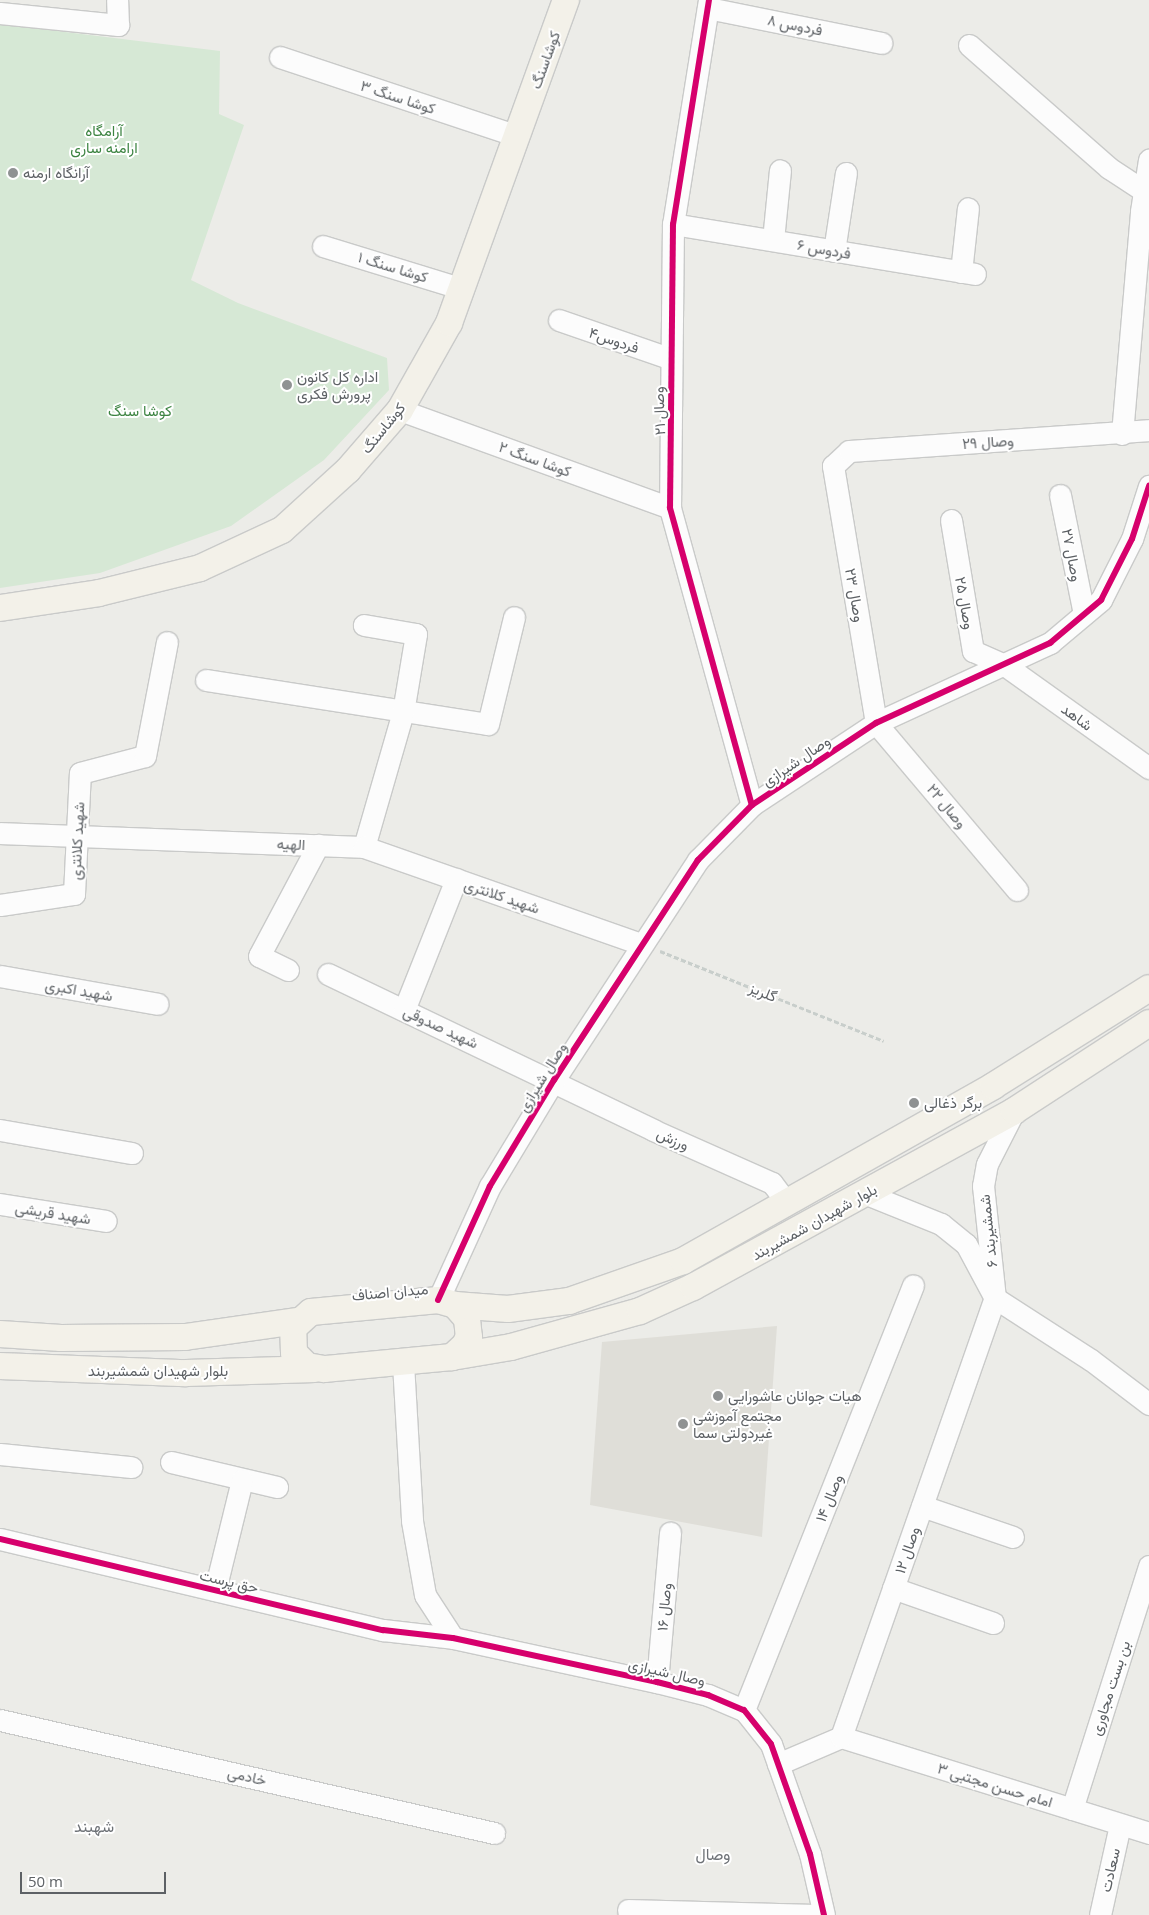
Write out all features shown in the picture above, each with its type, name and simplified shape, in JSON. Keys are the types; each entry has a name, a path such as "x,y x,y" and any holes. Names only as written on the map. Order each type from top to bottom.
{"main road":[{"name":"کوشاسنگ","path":"0,608 99,593 200,568 282,530 348,470 400,410 449,323 463,289 566,0"},
{"name":"بلوار شهیدان شمشیربند","path":"447,1303 508,1309 569,1301 683,1261 993,1086 1149,988"},
{"name":"بلوار شهیدان شمشیربند","path":"452,1357 511,1347 640,1311 751,1258 864,1193 1014,1111 1149,1022"},
{"name":"میدان اصناف","path":"298,1321 319,1310 447,1303"},
{"path":"298,1321 291,1336 294,1353 307,1366 315,1369 403,1363 452,1357 465,1346 469,1337 467,1319 447,1303"},
{"path":"0,1334 61,1338 185,1337 298,1321"},
{"name":"بلوار شهیدان شمشیربند","path":"0,1366 186,1373 315,1369"}],"street":[{"path":"0,13 118,25 117,0"},
{"name":"فردوس ۸","path":"708,4 882,43"},
{"name":"وصال ۲۱","path":"708,4 674,224 669,358 673,463 670,508 752,805"},
{"path":"969,44 1109,168 1145,206"},
{"name":"کوشا سنگ ۳","path":"280,57 517,136"},
{"path":"1122,434 1149,160"},
{"path":"773,240 780,170"},
{"path":"834,251 846,173"},
{"name":"فردوس ۶","path":"674,224 968,273 968,208"},
{"name":"کوشا سنگ ۱","path":"323,246 463,289"},
{"name":"فردوس۴","path":"559,320 669,358"},
{"name":"کوشا سنگ ۲","path":"400,410 670,508"},
{"name":"وصال ۲۹","path":"833,466 849,451 1122,434 1149,430"},
{"name":"وصال ۲۳","path":"833,466 876,723"},
{"name":"وصال شیرازی","path":"447,1303 490,1186 554,1080 641,944 698,860 752,805 876,723 1006,666 1050,643 1101,600 1132,539 1149,486"},
{"name":"وصال ۲۷","path":"1060,495 1084,614"},
{"name":"وصال ۲۵","path":"950,520 973,651 1006,666"},
{"path":"206,680 488,724 514,617"},
{"path":"364,625 416,634 403,712 364,847"},
{"name":"شهید کلانتری","path":"0,905 74,894 80,773 144,756 167,642"},
{"name":"شاهد","path":"1006,666 1149,768"},
{"name":"وصال ۲۲","path":"876,723 1017,890"},
{"name":"الهیه","path":"0,833 77,834 364,847"},
{"path":"288,970 259,956 318,845"},
{"name":"شهید کلانتری","path":"364,847 641,944"},
{"path":"404,1010 456,879"},
{"name":"شهید صدوقی","path":"328,974 554,1080"},
{"name":"شهید اکبری","path":"0,976 158,1004"},
{"name":"ورزش","path":"554,1080 653,1130 772,1183 787,1203"},
{"name":"شمشیربند ۶","path":"995,1298 983,1186 987,1164 1014,1111"},
{"path":"0,1130 132,1153"},
{"name":"شمشیربند ۶","path":"864,1193 941,1224 966,1244 995,1298 1091,1360 1149,1404"},
{"name":"شهید قریشی","path":"0,1204 106,1221"},
{"name":"وصال ۱۴","path":"744,1710 913,1285"},
{"name":"وصال ۱۲","path":"841,1737 995,1298"},
{"path":"403,1363 412,1521 425,1595 453,1638"},
{"path":"0,1454 131,1467"},
{"path":"171,1462 277,1487"},
{"path":"215,1590 242,1480"},
{"path":"922,1506 1013,1537"},
{"name":"وصال ۱۶","path":"657,1682 670,1533"},
{"name":"حق پرست","path":"0,1539 383,1630 453,1638"},
{"name":"بن بست مجاوری","path":"1072,1809 1149,1566"},
{"path":"893,1588 993,1623"},
{"name":"وصال شیرازی","path":"453,1638 657,1682 708,1695 744,1710 771,1744 810,1854 824,1915"},
{"name":"خادمی","path":"0,1720 494,1833"},
{"path":"778,1764 841,1737"},
{"name":"امام حسن مجتبی ۳","path":"841,1737 1149,1833"},
{"name":"سعادت","path":"1100,1915 1120,1825"},
{"path":"628,1910 815,1915"}],"shaded area":[{"name":"مجتمع آموزشی غیردولتی سما","path":"777,1326 762,1537 590,1505 602,1342"}],"green space":[{"name":"کوشا سنگ","path":"0,24 220,51 219,114 244,125 191,280 238,303 387,358 389,390 324,460 231,526 100,573 0,588"}],"cycle path":[{"path":"709,0 673,224 670,508 752,805"},
{"path":"438,1300 490,1186 554,1080 698,860 752,805 876,723 1050,643 1101,600 1132,539 1149,486"},
{"path":"0,1539 383,1630 453,1638 657,1682 708,1695 744,1710 771,1744 810,1854 824,1915"}],"place":[{"name":"آرانگاه ارمنه","path":"13,173"},
{"name":"اداره کل کانون پرورش فکری","path":"287,385"},
{"name":"برگر ذغالی","path":"914,1103"},
{"name":"هیات جوانان عاشورایی","path":"718,1396"},
{"name":"مجتمع آموزشی غیردولتی سما","path":"683,1424"}],"district":[{"name":"شهبند","path":"94,1826"},
{"name":"وصال","path":"713,1854"}],"park label":[{"name":"آرامگاه ارامنه ساری","path":"104,138"}]}
